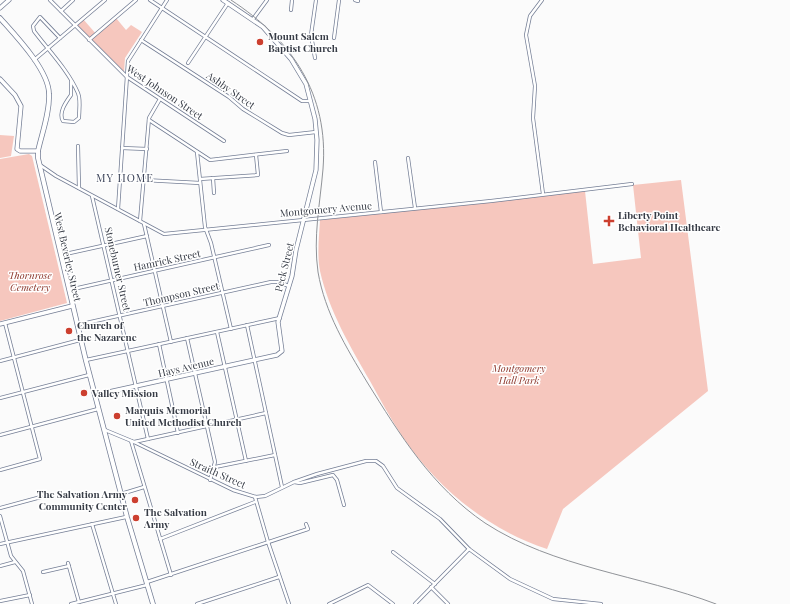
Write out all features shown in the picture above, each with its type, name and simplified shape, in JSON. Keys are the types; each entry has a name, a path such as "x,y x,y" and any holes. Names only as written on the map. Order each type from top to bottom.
{"main road":[{"name":"West Beverley Street","path":"0,18 34,60 44,76 50,93 38,150 39,165 80,340 127,517 153,604"}],"street":[{"path":"0,8 9,0"},
{"name":"West Johnson Street","path":"50,0 127,77 224,141"},
{"path":"61,11 73,0"},
{"path":"34,60 104,0"},
{"path":"89,40 136,0"},
{"path":"150,0 302,101 310,101"},
{"path":"118,209 128,61 167,0"},
{"name":"Peck Street","path":"223,0 253,19 268,32 291,60 303,78 310,101 316,132 316,170 278,326 282,348 280,353"},
{"path":"253,19 267,0"},
{"path":"291,10 292,0"},
{"path":"315,58 311,35 316,0"},
{"path":"334,38 339,0"},
{"path":"542,0 530,16 526,35 535,86 533,118 543,194"},
{"path":"188,63 228,3"},
{"path":"60,38 40,17 34,25 33,29 71,81 78,96 79,115 76,122 63,121 61,116 65,102 71,95 71,81"},
{"name":"Ashby Street","path":"141,40 225,94 243,109 282,133 289,135 316,132"},
{"path":"0,79 15,95 21,106 17,150 38,150"},
{"path":"140,221 149,120 150,115 160,99"},
{"path":"149,120 197,152 214,161 287,151"},
{"path":"78,146 79,188"},
{"path":"122,148 146,150"},
{"path":"197,152 206,229 231,328"},
{"path":"200,180 258,175 256,155"},
{"path":"408,158 415,208"},
{"path":"375,162 380,212"},
{"name":"Montgomery Avenue","path":"39,165 164,234 632,184"},
{"path":"213,178 214,193"},
{"path":"144,180 200,183"},
{"name":"Stoneburner Street","path":"92,195 129,351 148,440"},
{"path":"144,224 171,342"},
{"path":"60,255 147,236"},
{"name":"Hamrick Street","path":"68,290 269,245"},
{"name":"Thompson Street","path":"77,325 271,282 278,282 288,286"},
{"path":"0,324 72,306"},
{"path":"86,360 280,318"},
{"path":"0,470 40,459 5,323"},
{"path":"247,325 282,487"},
{"path":"217,332 246,461"},
{"path":"187,338 215,467 210,480"},
{"path":"0,360 80,340"},
{"path":"159,344 178,433"},
{"name":"Hays Avenue","path":"95,395 280,353"},
{"path":"0,398 90,374"},
{"path":"0,435 99,409"},
{"path":"171,575 144,487 132,441 148,440 266,414"},
{"name":"Straith Street","path":"104,430 132,441 210,480 233,490 255,497 265,496 294,482 336,468 374,461 382,465 397,488 440,519 469,550"},
{"path":"215,467 276,455"},
{"path":"294,482 300,483 333,475 344,505"},
{"path":"121,494 144,487"},
{"path":"0,508 40,497"},
{"path":"255,497 255,502 288,604"},
{"path":"160,539 255,502"},
{"path":"0,516 11,557 23,570 32,604"},
{"path":"0,544 127,517"},
{"path":"92,524 116,604"},
{"path":"71,604 147,584 308,529 306,524"},
{"path":"414,604 469,550 510,579 547,596 558,600 590,601 601,604"},
{"path":"394,552 435,584"},
{"path":"0,566 16,562"},
{"path":"68,563 79,602"},
{"path":"42,572 68,566"},
{"path":"197,604 279,577"},
{"path":"328,604 368,585 393,604"},
{"path":"432,587 448,604"},
{"path":"0,601 30,595"}],"green space":[{"path":"116,18 126,30 131,25 142,32 125,58 124,72 77,25 83,19 97,35"},
{"path":"0,135 14,136 11,156 0,158"},
{"name":"Thornrose Cemetery","path":"29,154 32,156 67,303 0,321 0,159"},
{"name":"Montgomery Hall Park","path":"681,180 708,391 563,509 547,549 525,541 484,518 447,489 431,473 402,436 348,341 329,300 319,265 318,246 320,220 585,191 593,264 641,258 633,185"}],"railway":[{"path":"231,0 253,16 272,33 288,51 302,71 313,93 320,117 323,142 323,169 316,246 321,287 331,316 351,356 418,459 433,477 466,509 485,523 512,538 540,551 568,561 658,585 716,604"}],"place":[{"name":"Mount Salem Baptist Church","path":"260,42"},
{"name":"Liberty Point Behavioral Healthcare","path":"609,221"},
{"name":"Church of the Nazarene","path":"69,331"},
{"name":"Valley Mission","path":"84,393"},
{"name":"Marquis Memorial United Methodist Church","path":"117,416"},
{"name":"The Salvation Army Community Center","path":"135,500"},
{"name":"The Salvation Army","path":"136,518"}],"district":[{"name":"MY HOME","path":"125,178"}]}
